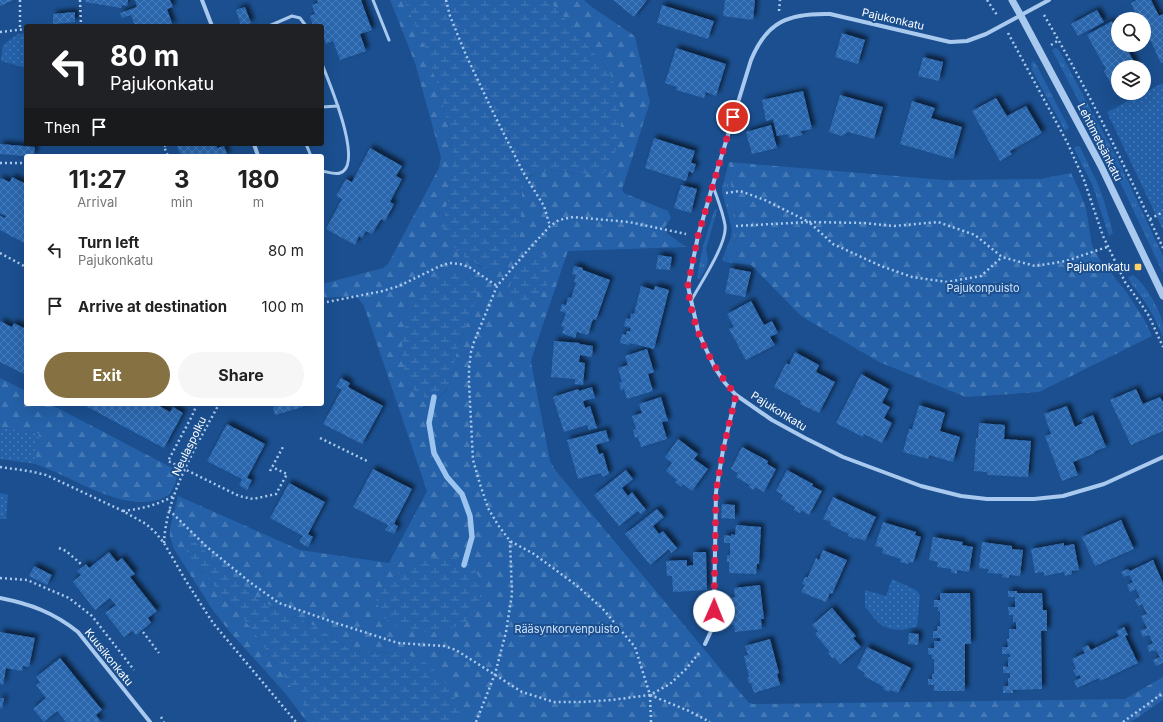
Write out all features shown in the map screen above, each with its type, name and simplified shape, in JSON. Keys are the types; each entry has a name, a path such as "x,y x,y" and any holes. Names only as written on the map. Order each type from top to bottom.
{"street":[{"path":"202,0 211,24"},
{"name":"Lehtimetsänkatu","path":"1012,0 1101,166 1163,296"},
{"name":"Pajukonkatu","path":"1049,0 1021,16 972,40 957,42 950,42 830,14 800,16 785,20 777,24 763,36 755,49 751,60 698,236 688,285 698,331 715,368 725,383 736,395 772,420 843,457 921,486 961,496 986,499 1034,499 1063,496 1104,484 1163,457"},
{"path":"705,644 712,629 714,611 716,492 723,450 736,395"},
{"name":"Kuusikonkatu","path":"0,598 36,607 58,618 78,632 150,722"}],"lane":[{"path":"373,0 389,40"},
{"path":"274,24 292,16 300,18 304,24"},
{"path":"324,69 338,106 347,138 349,154 348,161 341,173 324,170"},
{"path":"324,108 338,106"},
{"path":"691,301 715,259 726,226 713,186"}],"path":[{"path":"20,0 20,30"},
{"path":"80,0 81,24"},
{"path":"446,0 450,16 469,62 520,165 544,206 550,226"},
{"path":"987,0 1024,61 1070,148 1084,180 1107,247 1124,282 1149,316 1163,347"},
{"path":"1039,6 1094,106 1163,248"},
{"path":"0,32 24,29"},
{"path":"0,163 24,163"},
{"path":"716,194 740,191 765,200 809,222 834,244 881,266 912,277 947,282 981,276 1002,257"},
{"path":"1150,219 1163,212"},
{"path":"651,722 650,694 635,647 602,608 576,585 534,554 510,541 488,508 473,460 469,368 471,352 498,286 550,226 559,220 573,217 629,222 698,236"},
{"path":"726,226 809,222 863,223 894,226 938,222 975,235 1002,257 1035,266 1066,261 1107,247"},
{"path":"0,254 24,266"},
{"path":"324,303 353,298 393,288 440,266 450,263 469,267 498,286"},
{"path":"196,406 168,461 240,496 253,499 276,494 287,474 272,467"},
{"name":"Neulaspolku","path":"164,543 165,528 174,496 194,450 218,406"},
{"path":"320,438 367,461"},
{"path":"270,471 284,444"},
{"path":"0,467 46,475 123,511 146,524 164,543 186,582 213,623 296,722"},
{"path":"123,511 144,508 174,496"},
{"path":"169,510 207,547 278,603 398,643 444,646 456,650 522,692 554,702 611,700 650,694 670,684 697,657 705,644"},
{"path":"476,722 495,674 506,632 512,594 510,541"},
{"path":"59,548 66,551 81,564"},
{"path":"0,578 27,580 69,598 92,616 134,670"},
{"path":"143,632 159,653"},
{"path":"1123,722 1163,693"},
{"path":"650,694 710,722"}],"green space":[{"name":"Rääsynkorvenpuisto","path":"390,0 404,0 426,48 440,93 450,133 453,157 451,185 444,219 460,254 481,267 520,242 522,190 525,183 531,176 549,170 596,175 610,73 583,38 548,0 584,0 635,37 650,102 622,190 624,193 668,211 671,218 664,228 668,234 686,247 568,251 531,362 550,461 556,471 748,702 753,704 1125,699 1163,677 1163,700 1131,722 459,722 459,711 399,652 370,653 355,651 341,644 319,628 257,598 196,544 191,543 187,545 188,554 191,560 252,629 316,722 307,722 285,693 230,632 212,609 174,549 170,537 170,528 178,496 300,550 389,563 427,491 364,306 358,298 353,296 324,298 324,283 383,268 388,264 439,168 441,157 415,63","holes":["474,306 458,346 450,381 446,391 439,397 434,398"]},
{"path":"404,0 548,0 583,38 610,73 618,92 622,119 614,158 609,168 603,173 596,175 550,170 530,176 522,190 520,242 516,253 502,268 496,271 491,271 460,254 443,233 444,219 451,184 453,157 450,133 440,93 426,49"},
{"path":"24,33 24,67 1,61 3,45 18,34"},
{"path":"1057,48 1060,52 1119,162 1163,256 1163,273 1112,165 1052,50"},
{"path":"1033,61 1035,62 1069,128 1065,131 1032,70 1031,64"},
{"path":"1163,83 1163,230 1107,112 1130,100 1151,100 1151,89"},
{"path":"1077,146 1080,147 1103,197 1113,233 1109,236 1092,184 1074,149"},
{"path":"729,162 737,230 734,246 725,262 722,260 731,237 732,229 722,188"},
{"name":"Pajukonpuisto","path":"729,162 944,180 1040,179 1071,173 1086,209 1092,245 1100,260 1125,290 1143,317 1152,336 1039,392 966,397 879,362 801,316 751,265 725,262 734,246 737,230 737,219"},
{"path":"715,209 717,210 706,249 708,258 707,265 700,279 698,279 698,269 702,252"},
{"path":"542,254 549,260 551,266 551,272 545,289 538,297 528,303 518,304 511,300 507,295 511,282 519,270 524,264"},
{"path":"457,271 467,274 476,283 476,301 460,340 448,386 444,393 438,397 427,398 416,392 409,384 405,374 402,350 405,326 415,304 428,286 439,276 448,272"},
{"path":"1133,275 1146,290 1157,308 1162,320 1163,337 1148,307 1129,280 1128,277"},
{"path":"0,378 24,390 24,406 54,406 176,470 177,478 172,490 166,496 154,501 139,502 109,496 35,464 39,434 0,427"},
{"path":"0,427 39,434 35,464 0,459"},
{"path":"0,493 8,495 6,519 0,519"},
{"path":"191,542 196,543 257,598 319,628 341,644 355,651 370,653 399,652 421,659 439,674 453,692 459,711 459,722 316,722 252,629 191,560 186,549 187,545"},
{"path":"442,556 466,560 474,568 481,581 480,597 476,609 466,622 448,630 428,632 405,630 389,622 381,615 376,600 381,589 397,573 419,559"},
{"path":"892,579 916,590 920,595 917,627 898,630 884,627 865,607 865,590 886,596"}],"building":[{"path":"0,0 14,0 0,6"},
{"path":"85,0 128,0 127,6 122,5 121,8 85,2"},
{"path":"135,0 170,0 173,7 167,9 172,24 134,24 131,15 122,18 120,13 137,7"},
{"path":"317,0 361,0 372,30 360,34 366,51 340,60 333,41 326,44 324,38 324,24 312,24 310,16 315,14 312,5 318,3"},
{"path":"613,0 647,0 634,17"},
{"path":"725,0 755,0 753,20 723,16"},
{"path":"1137,0 1151,0 1159,16 1163,14 1163,62 1161,63 1151,42 1151,12 1135,12 1131,3"},
{"path":"662,5 714,21 708,39 657,23"},
{"path":"245,7 251,23 240,24 236,10"},
{"path":"1097,10 1104,22 1078,36 1071,24"},
{"path":"75,12 75,22 53,24 53,14"},
{"path":"1111,22 1111,52 1129,52 1133,60 1111,60 1111,84 1104,71 1106,69 1087,35"},
{"path":"842,33 865,40 858,64 835,57"},
{"path":"676,48 726,64 716,96 706,92 704,98 676,90 677,87 665,83"},
{"path":"923,57 943,62 939,81 918,76"},
{"path":"803,91 812,129 801,131 802,135 789,138 788,134 777,136 773,119 766,121 762,100"},
{"path":"840,95 883,107 874,139 848,132 842,136 829,132"},
{"path":"996,98 1007,116 1026,106 1042,133 1010,151 1012,154 1000,161 972,111"},
{"path":"912,101 935,108 931,118 962,127 953,159 900,144"},
{"path":"771,125 777,148 752,154 746,132"},
{"path":"654,138 695,151 691,163 696,164 693,173 689,171 686,181 645,168"},
{"path":"0,144 35,147 34,154 24,154 24,156 0,154"},
{"path":"177,146 216,146 217,148 224,146 227,154 180,154"},
{"path":"370,148 402,166 396,176 402,179 390,202 394,204 385,221 381,219 372,234 366,231 362,238 359,236 355,245 326,229 342,199 336,196 346,179 352,182"},
{"path":"12,177 24,183 24,243 0,230 0,216 5,218 6,216 0,213 0,178 10,182"},
{"path":"681,185 697,189 691,213 674,208"},
{"path":"658,255 672,257 670,270 656,269"},
{"path":"574,266 583,268 583,270 610,280 596,320 593,319 588,335 577,332 575,338 562,333 564,327 561,326 566,313 560,311 562,304 566,305 568,297 571,298 576,283 574,282 576,275 572,274"},
{"path":"730,268 751,272 745,297 725,293"},
{"path":"641,286 654,290 655,286 669,290 654,349 630,343 629,345 620,343 622,334 626,335 627,331 630,331 631,328 624,326 626,318 630,319 631,313 634,314"},
{"path":"751,301 764,325 772,321 778,333 770,337 775,345 746,360 729,329 734,327 727,314"},
{"path":"0,321 12,327 14,323 24,328 24,374 0,362"},
{"path":"554,341 580,343 593,346 592,357 580,355 579,362 585,363 583,385 575,384 575,379 551,377"},
{"path":"647,349 654,372 648,374 653,391 627,399 624,389 621,390 619,382 622,382 618,368 628,365 625,356"},
{"path":"795,352 819,365 816,372 835,382 819,413 800,404 801,401 774,387 786,363 789,365"},
{"path":"861,374 889,389 882,403 890,407 884,418 892,423 882,443 864,434 863,437 836,423"},
{"path":"341,378 350,383 348,387 383,406 362,444 323,424 342,389 336,387"},
{"path":"592,387 595,398 583,401 585,408 590,406 597,428 589,430 587,425 564,432 553,397 578,389 579,391"},
{"path":"1136,389 1143,404 1160,397 1163,402 1163,431 1131,445 1110,400"},
{"path":"661,397 668,421 662,422 667,439 641,447 638,437 635,438 633,430 636,429 632,416 642,413 639,404"},
{"path":"919,405 945,413 940,431 960,437 953,462 929,455 928,459 903,452 909,429 912,429"},
{"path":"86,406 160,406 170,412 173,407 183,413 164,448"},
{"path":"303,406 303,407 275,415 273,407"},
{"path":"1067,406 1075,427 1083,423 1081,420 1093,415 1106,447 1073,462 1078,475 1062,481 1045,436 1051,434 1044,414"},
{"path":"979,423 1005,425 1004,439 1031,441 1028,477 987,475 987,472 974,471 976,438 978,438"},
{"path":"227,424 265,444 247,478 252,480 247,490 239,485 242,479 207,461"},
{"path":"606,430 609,441 596,445 599,454 603,453 609,474 602,477 601,473 578,479 567,440"},
{"path":"678,439 698,454 694,459 708,469 692,491 683,484 681,487 675,482 677,480 666,471 672,463 665,457"},
{"path":"742,447 768,461 767,464 776,469 764,492 755,487 754,490 749,487 750,485 736,477 738,473 731,469"},
{"path":"373,469 412,489 394,524 398,526 394,534 385,530 388,525 353,507"},
{"path":"626,470 633,479 622,488 628,496 632,492 646,510 641,514 638,511 619,526 594,495"},
{"path":"787,470 813,484 812,486 822,491 809,515 801,510 800,513 794,510 795,507 781,499 783,495 776,491"},
{"path":"289,483 325,502 308,534 313,537 308,547 299,542 303,536 270,518"},
{"path":"833,497 876,517 865,541 848,536 849,534 830,525 831,522 823,519"},
{"path":"722,504 735,505 735,519 721,518"},
{"path":"657,509 664,517 653,526 659,534 663,531 677,548 671,553 669,549 650,565 625,534"},
{"path":"1121,520 1134,549 1095,566 1082,537"},
{"path":"883,522 916,532 915,535 921,537 913,563 909,562 908,564 900,562 901,559 882,553 883,548 875,546"},
{"path":"736,525 761,527 759,564 757,564 756,574 729,573 729,562 727,562 727,555 730,555 730,543 724,543 724,535 735,535"},
{"path":"933,537 963,542 962,545 973,547 969,572 957,570 957,574 951,572 951,569 937,567 938,562 929,560"},
{"path":"982,542 1012,546 1012,549 1023,550 1020,576 1009,575 1009,578 1002,577 1003,574 988,573 989,569 979,568"},
{"path":"1064,543 1064,546 1074,544 1079,570 1072,571 1072,574 1065,576 1064,572 1044,576 1044,572 1035,573 1031,549"},
{"path":"823,550 847,560 832,594 830,593 826,602 801,592 805,585 802,584 805,577 808,577 816,558 819,560"},
{"path":"109,552 117,562 122,558 135,574 130,577 157,611 148,618 151,623 136,635 132,631 124,637 105,613 116,605 110,598 95,610 73,582 81,575 77,571 86,564 89,568"},
{"path":"693,552 706,552 707,590 673,592 672,576 667,576 666,561 687,560 687,566 693,565"},
{"path":"1153,560 1163,583 1163,663 1156,666 1153,660 1160,657 1156,650 1149,652 1147,646 1153,643 1149,635 1143,637 1140,631 1147,628 1141,616 1147,614 1142,604 1138,606 1135,600 1140,597 1136,589 1130,592 1127,585 1133,582 1129,575 1124,577 1121,572 1128,569 1130,571"},
{"path":"34,566 52,575 47,585 29,576"},
{"path":"760,585 764,619 761,619 762,629 735,632 734,625 732,625 733,619 731,598 735,597 734,588"},
{"path":"1008,591 1017,591 1017,593 1042,593 1043,610 1047,610 1047,631 1041,631 1042,689 1013,690 1013,693 1003,693 1003,686 1008,686 1008,678 1010,678 1010,673 1003,673 1003,666 1008,667 1008,657 1010,657 1010,654 1002,654 1002,647 1008,647 1007,639 1009,639 1009,629 1016,629 1016,622 1013,622 1013,615 1009,615 1008,607 1015,607 1015,597 1008,597"},
{"path":"940,593 970,593 971,644 965,644 965,691 934,691 934,685 928,685 928,679 932,679 932,674 934,674 934,659 932,659 932,655 928,654 928,648 934,648 934,641 940,641 940,638 933,638 933,631 937,631 937,626 940,626 940,611 938,611 938,607 934,607 934,600 940,600"},
{"path":"832,608 856,636 853,638 861,647 840,664 828,653 830,652 815,634 818,631 812,625"},
{"path":"1124,627 1128,635 1125,636 1138,663 1100,681 1099,678 1077,688 1074,681 1081,678 1079,675 1076,676 1073,670 1076,669 1072,659 1085,653 1082,648 1088,645 1091,650 1119,636 1116,631"},
{"path":"0,632 35,638 29,667 23,666 22,671 6,668 3,685 0,684"},
{"path":"909,633 919,634 918,645 908,644"},
{"path":"770,639 779,673 777,674 780,685 754,693 751,683 749,683 747,677 749,677 744,656 748,655 745,646"},
{"path":"867,647 911,668 898,693 890,690 889,692 883,689 884,687 864,676 865,673 857,668"},
{"path":"60,658 102,710 96,715 101,722 66,722 57,711 44,722 33,709 46,698 36,685 40,682 36,677"},
{"path":"0,698 4,698 2,709 0,708"}],"waterway":[{"path":"434,397 429,423 434,453 447,477 462,494 470,516 472,537 464,565"}],"place":[{"name":"Pajukonkatu","path":"1138,267"}],"route":[{"path":"714,611 716,575 716,492 723,450 736,395 725,383 715,368 698,331 688,285 698,236 733,117"}]}
